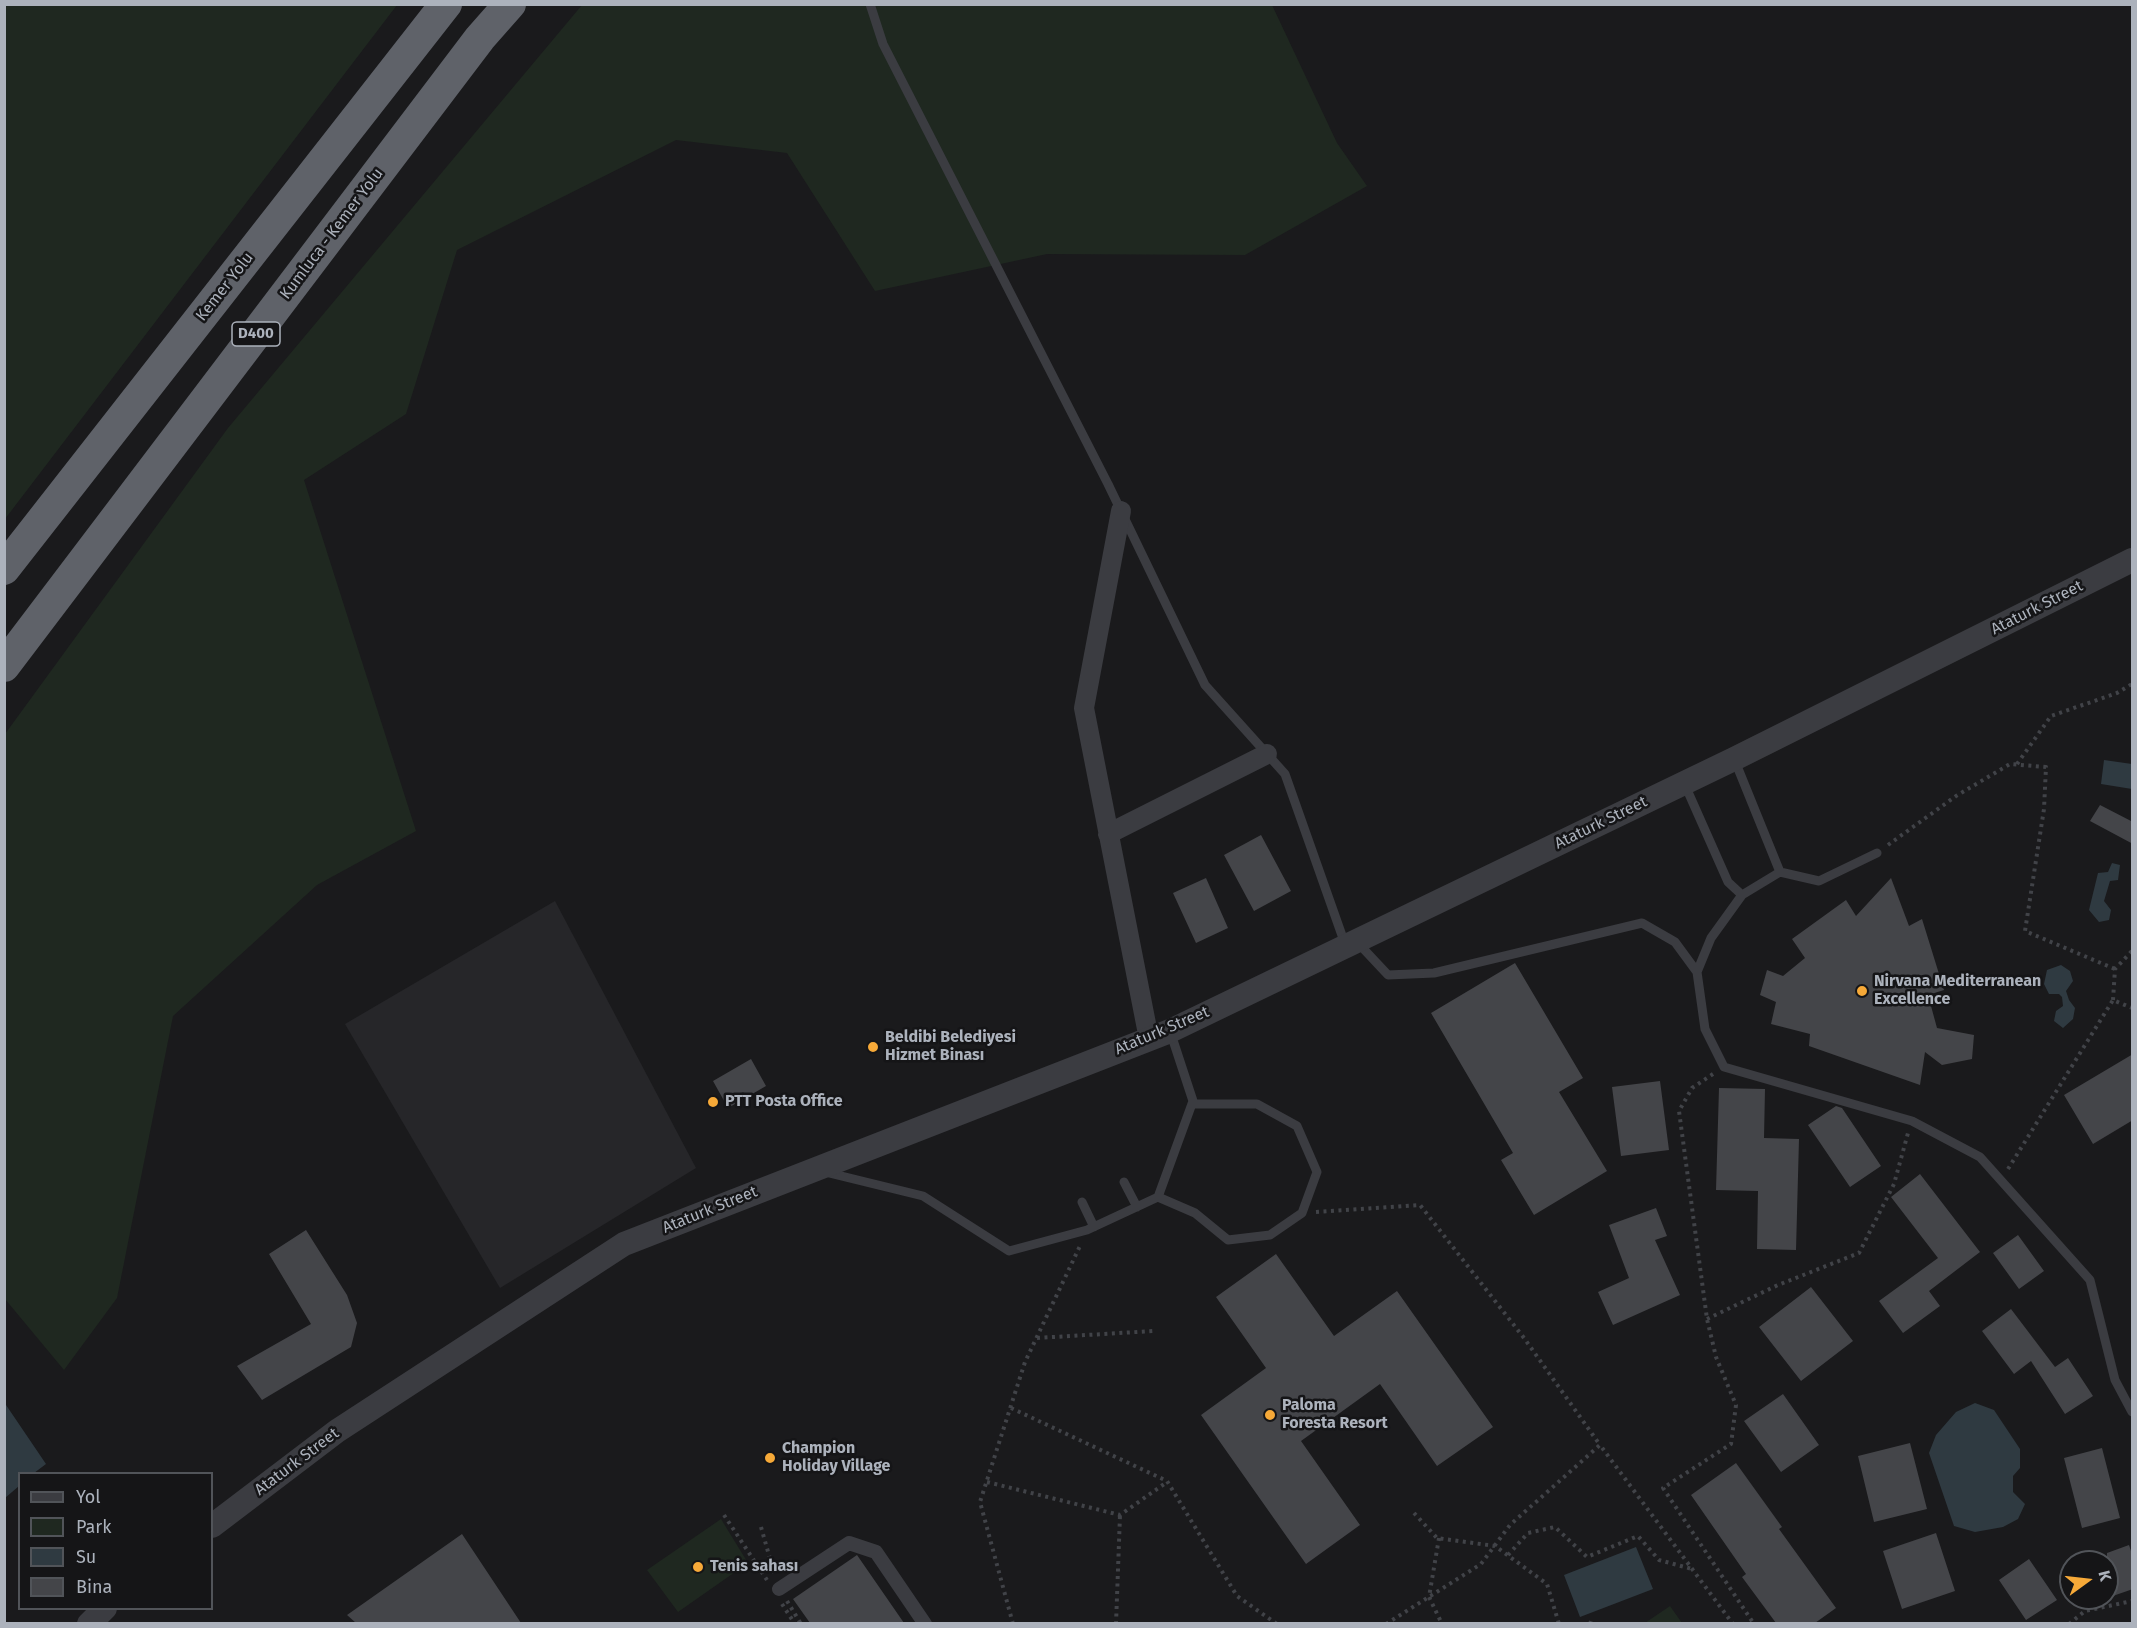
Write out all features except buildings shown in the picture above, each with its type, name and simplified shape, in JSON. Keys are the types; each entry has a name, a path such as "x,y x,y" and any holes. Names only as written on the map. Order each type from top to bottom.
{"highway":[{"name":"Kemer Yolu","path":"4,569 446,4"},
{"name":"Kumluca - Kemer Yolu","path":"4,666 480,38 510,4"}],"street":[{"path":"1121,511 1084,708 1108,834 1159,1035"},
{"name":"Ataturk Street","path":"213,1525 337,1431 624,1244 1159,1035 1734,759 2133,560"},
{"path":"1108,834 1268,754"},
{"path":"775,1589 849,1543 876,1552 925,1623"},
{"path":"89,1623 103,1610"}],"lane":[{"path":"870,4 883,44 1121,511 1205,685 1285,774 1351,944 1388,975 1434,973 1642,923 1675,942 1697,972 1705,1029 1724,1067 1912,1120 1980,1157 2090,1281 2115,1380 2133,1412"},
{"path":"1734,759 1780,872"},
{"path":"1684,783 1728,882 1742,895"},
{"path":"1697,972 1711,938 1742,895 1780,872 1819,881 1877,853"},
{"path":"814,1169 923,1196 1009,1251 1091,1228 1158,1197 1192,1104 1193,1101 1159,1035"},
{"path":"1158,1197 1195,1213 1228,1240 1270,1235 1302,1213 1317,1173 1297,1126 1257,1104 1192,1104"},
{"path":"1124,1182 1137,1207"},
{"path":"1082,1202 1091,1228"}],"path":[{"path":"2017,764 2051,716 2117,693 2133,684"},
{"path":"1877,853 1956,796 2010,764 2046,767 2044,809 2025,931 2115,969"},
{"path":"2001,1179 2065,1081 2113,1000 2115,969 2133,951"},
{"path":"2113,1000 2133,1008"},
{"path":"1724,1067 1692,1088 1679,1111 1707,1319 1716,1357 1736,1405 1731,1444 1663,1488 1754,1623"},
{"path":"1707,1319 1778,1285 1859,1253 1894,1184 1912,1120"},
{"path":"1302,1213 1420,1206 1524,1338 1600,1445 1733,1623"},
{"path":"1013,1623 980,1502 1025,1362 1091,1228"},
{"path":"1037,1338 1154,1331"},
{"path":"1011,1408 1167,1481 1237,1596 1277,1623"},
{"path":"1386,1623 1481,1564 1510,1525 1600,1445"},
{"path":"987,1482 1120,1515 1167,1481"},
{"path":"1414,1513 1439,1538 1495,1546 1547,1584 1559,1623"},
{"path":"724,1515 775,1589 795,1623"},
{"path":"1116,1623 1120,1515"},
{"path":"1508,1555 1528,1533 1555,1527 1587,1557 1638,1536 1659,1560 1693,1569"},
{"path":"1439,1538 1429,1598 1442,1623"},
{"path":"2069,1623 2085,1611 2133,1601"}],"shaded area":[{"path":"555,901 696,1168 500,1288 345,1024"}],"green space":[{"path":"4,5 397,5 5,519"},
{"path":"582,5 1272,5 1337,143 1367,186 1245,255 1047,254 875,291 787,153 676,140 457,250 406,414 304,480 416,831 317,885 173,1016 117,1298 64,1370 5,1299 5,734 228,428"},
{"name":"Tenis sahası","path":"721,1519 748,1563 678,1612 647,1570"},
{"path":"1670,1606 1682,1623 1645,1623"}],"water":[{"path":"2104,760 2132,764 2132,789 2101,784"},
{"path":"2112,863 2120,865 2118,880 2110,881 2104,901 2111,910 2109,920 2099,922 2089,910 2098,873 2108,872"},
{"path":"2061,965 2070,971 2073,981 2066,991 2075,1008 2073,1019 2063,1028 2054,1021 2056,1011 2063,1006 2062,997 2059,994 2049,994 2044,984 2047,970"},
{"path":"4,1402 46,1464 35,1472 18,1472 18,1487 5,1498"},
{"path":"1975,1403 1994,1410 2020,1449 2020,1468 2013,1476 2013,1492 2025,1504 2018,1519 2003,1527 1975,1532 1954,1526 1929,1453 1936,1435 1956,1412"},
{"path":"1636,1547 1653,1589 1580,1617 1564,1575"}],"place":[{"name":"Nirvana Mediterranean Excellence","path":"1862,991"},
{"name":"Beldibi Belediyesi Hizmet Binası","path":"873,1047"},
{"name":"PTT Posta Office","path":"713,1102"},
{"name":"Paloma Foresta Resort","path":"1270,1415"},
{"name":"Champion Holiday Village","path":"770,1458"},
{"name":"Tenis sahası","path":"698,1567"}]}
